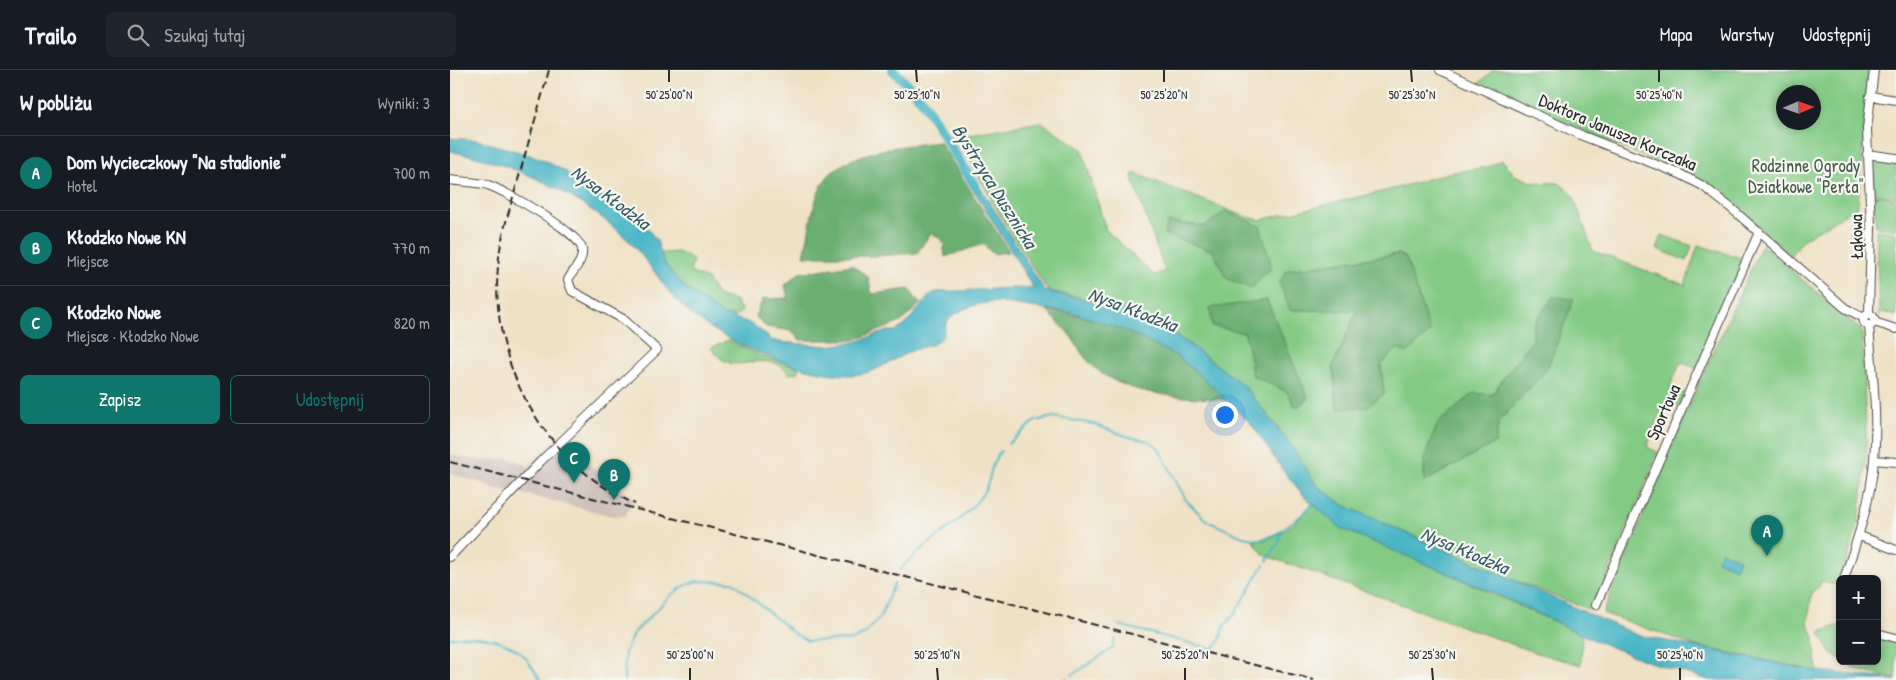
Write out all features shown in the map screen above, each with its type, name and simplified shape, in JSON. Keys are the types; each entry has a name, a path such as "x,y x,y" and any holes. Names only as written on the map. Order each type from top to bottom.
{"street":[{"name":"Doktora Janusza Korczaka","path":"1440,70 1583,136 1680,174 1703,186 1759,232 1845,308 1867,316"},
{"name":"Łąkowa","path":"1867,316 1871,228 1867,154 1870,96 1874,70"},
{"path":"1870,96 1896,100"},
{"path":"1867,154 1896,158"},
{"path":"450,180 486,184 502,190 522,200 564,231 581,246 582,250 581,260 568,280 572,291 623,319 657,350 541,461 450,557"},
{"name":"Sportowa","path":"1596,605 1759,232"},
{"path":"1867,316 1865,323 1896,329"},
{"path":"1845,575 1860,536 1874,460 1875,419 1871,323"},
{"path":"1874,460 1896,462"},
{"path":"1860,536 1896,550"},
{"path":"1881,634 1896,638"}],"shaded area":[{"path":"559,437 574,453 634,499 625,516 612,516 520,493 493,489 486,484 450,474 450,454 481,461 508,458 529,466"}],"green space":[{"name":"Rodzinne Ogrody Działkowe \"Perła\"","path":"1493,70 1869,70 1858,206 1805,238 1791,255 1708,184 1477,85"},
{"path":"1041,122 1082,149 1106,230 1154,275 1165,271 1132,177 1134,173 1244,216 1260,220 1397,188 1448,173 1488,167 1502,160 1515,175 1532,182 1559,183 1573,195 1593,251 1685,285 1698,245 1744,259 1697,369 1681,362 1670,386 1686,394 1677,407 1665,403 1647,447 1658,452 1593,611 1511,579 1345,506 1317,486 1288,441 1243,385 1189,344 1143,318 1092,300 1048,291 1000,215 957,136","holes":["1168,222 1205,226 1226,278 1214,251","1399,254 1406,258 1397,349 1381,365 1384,394 1367,407 1337,408 1333,366 1357,311 1287,270","1573,299 1547,369 1499,421 1495,443 1492,395 1533,340 1533,325","1245,333 1308,399 1296,407 1287,392 1253,376"]},
{"path":"940,142 1009,252 993,254 983,244 945,257 943,241 931,233 917,253 878,256 804,256 814,205 820,189 828,176 840,166 872,152 909,145"},
{"path":"1873,159 1896,162 1896,197 1873,194 1871,165"},
{"path":"1874,195 1896,199 1896,230 1876,227"},
{"path":"1226,211 1260,226 1272,267 1251,289 1226,278 1213,251 1164,234 1168,222 1205,226"},
{"path":"1876,230 1896,233 1896,316 1883,312 1879,315"},
{"path":"1662,235 1692,246 1687,261 1657,249"},
{"path":"1762,245 1862,331 1867,451 1859,521 1842,575 1836,575 1836,585 1821,581 1820,586 1812,592 1808,623 1814,637 1817,671 1696,646 1603,613 1687,410"},
{"path":"679,252 693,260 690,272 707,279 718,296 735,300 742,311 736,316 723,315 713,310 686,288 669,270 660,253"},
{"path":"1399,254 1406,258 1430,332 1407,353 1397,349 1381,365 1384,394 1367,407 1337,408 1333,366 1357,311 1290,310 1279,282 1287,270"},
{"path":"852,265 868,277 872,294 909,289 920,304 901,322 855,340 800,340 792,331 766,327 755,316 763,299 788,298 785,285 799,273"},
{"path":"1553,297 1574,299 1547,369 1499,421 1495,443 1424,482 1424,458 1438,423 1474,393 1493,395 1502,380 1533,340 1533,325"},
{"path":"1267,300 1308,398 1296,408 1287,392 1253,376 1245,333 1212,326 1210,308"},
{"path":"1046,310 1097,320 1148,339 1185,362 1226,400 1152,393 1116,382 1087,360 1069,334"},
{"path":"728,340 763,357 798,367 799,372 790,374 774,363 733,364 726,362 711,348"},
{"path":"1312,504 1416,559 1582,634 1581,665 1534,652 1264,555 1253,541 1270,538 1294,524"},
{"path":"1836,626 1836,656 1829,651 1820,632"},
{"path":"1881,637 1896,643 1896,679 1857,670 1849,665 1881,665"}],"water":[{"path":"450,138 477,140 537,157 563,170 648,229 657,241 665,265 687,289 722,314 747,322 762,331 771,340 827,346 856,342 887,331 896,331 905,325 930,295 936,292 1014,288 1034,289 964,174 973,176 1045,291 1117,307 1143,318 1189,344 1243,385 1288,441 1317,486 1345,506 1637,635 1811,670 1896,680 1709,680 1646,661 1594,640 1490,591 1340,528 1304,496 1282,469 1252,425 1207,381 1177,356 1126,331 1074,313 995,302 975,305 960,311 949,319 943,336 936,343 909,352 877,369 860,374 831,374 810,370 764,355 720,333 685,309 630,242 590,209 546,183 523,173 499,164 450,151"},
{"path":"1721,551 1739,559 1735,568 1717,560"}],"waterway":[{"name":"Bystrzyca Dusznicka","path":"893,70 921,99 976,187"},
{"path":"1008,444 1035,421 1053,417 1093,424 1129,437 1148,441 1158,447 1186,500 1207,521 1243,537 1259,540 1276,534 1303,514 1314,502"},
{"path":"900,570 977,502 985,490 995,459 1001,451"},
{"path":"1267,561 1278,543 1282,530"},
{"path":"1119,625 1212,649 1219,643 1224,626 1234,615 1264,565"},
{"path":"624,680 625,653 633,634 670,596 684,586 697,581 733,582 795,634 808,641 852,640 865,634 881,616 894,584"},
{"path":"450,638 480,637 509,645 525,657 541,680"},
{"path":"1072,675 1113,648 1115,639"}],"railway":[{"path":"549,70 500,247 497,295 502,332 512,368 527,403 548,434 573,462 602,485 635,504"},
{"path":"450,462 1314,680"}],"place":[{"name":"Kłodzko Nowe","path":"574,483"},
{"name":"Kłodzko Nowe KN","path":"614,500"},
{"name":"Dom Wycieczkowy \"Na stadionie\"","path":"1767,556"}],"water label":[{"name":"Nysa Kłodzka","path":"611,197"},
{"name":"Nysa Kłodzka","path":"1133,309"},
{"name":"Nysa Kłodzka","path":"1465,550"}]}
